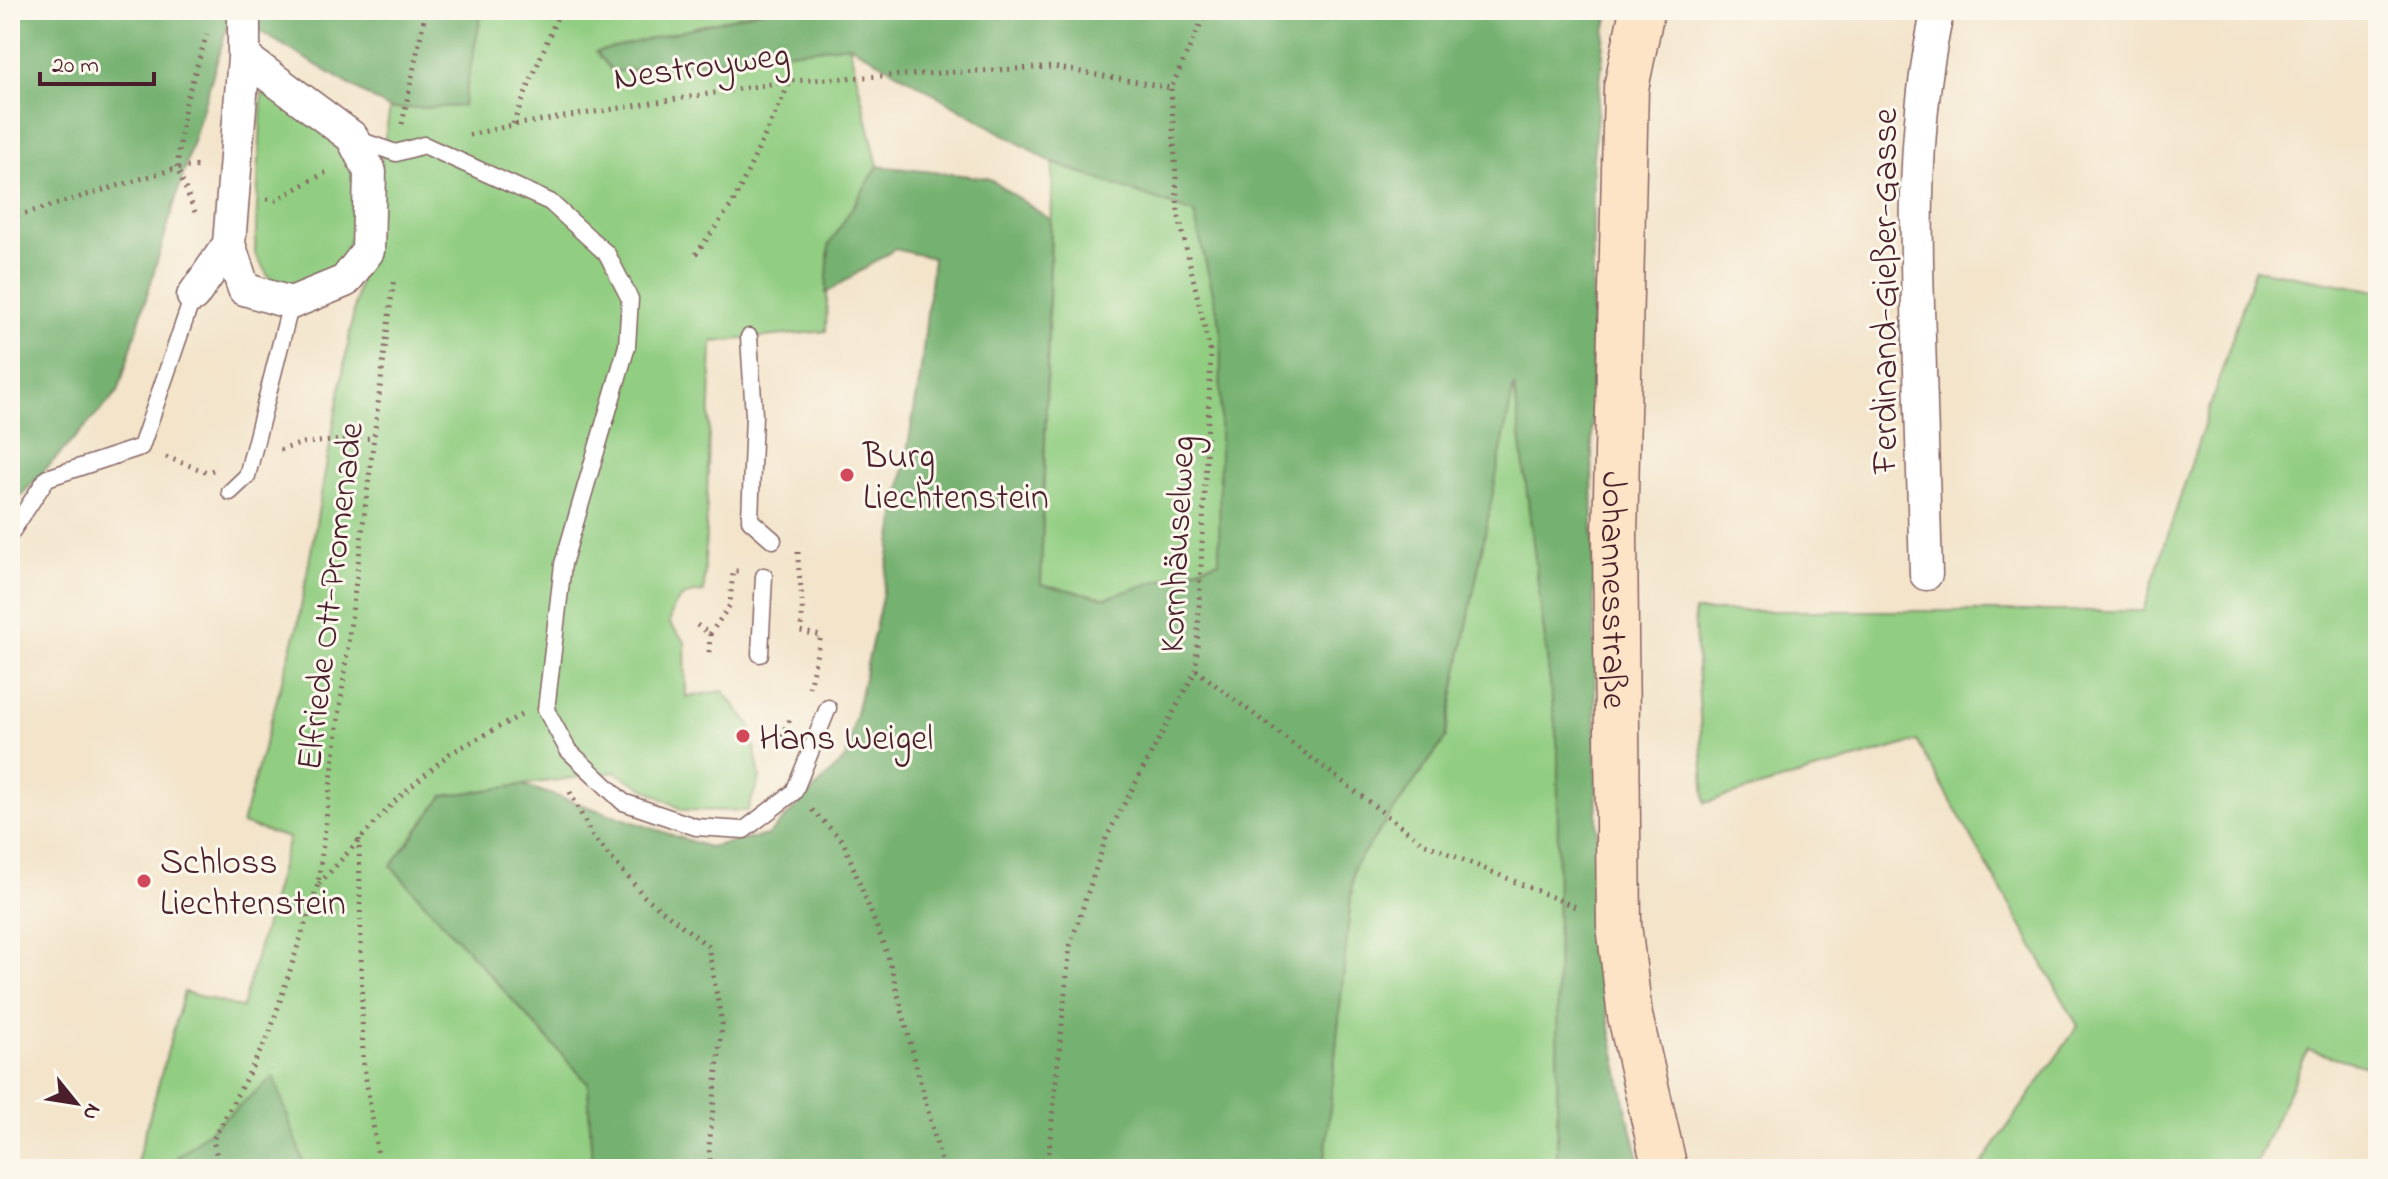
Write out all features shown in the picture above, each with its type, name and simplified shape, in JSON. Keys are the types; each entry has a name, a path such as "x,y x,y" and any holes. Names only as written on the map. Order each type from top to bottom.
{"main road":[{"name":"Johannesstraße","path":"1642,10 1626,88 1625,120 1615,535 1619,925 1630,1016 1665,1169"}],"street":[{"path":"244,10 244,57 229,244 244,289 291,303 345,281 368,251 370,172 356,145 244,57"},
{"name":"Ferdinand-Gießer-Gasse","path":"1926,574 1916,240 1917,152 1929,48 1938,10"},
{"path":"193,296 229,244"}],"lane":[{"path":"356,145 396,153 424,145 550,202 607,254 630,299 627,346 563,564 546,710 568,750 623,802 696,827 744,830 794,792 828,708"},
{"path":"10,534 47,478 141,447 193,296"},
{"path":"230,492 247,476 291,303"},
{"path":"749,337 754,415 750,520 773,540"},
{"path":"760,654 764,576"}],"path":[{"path":"396,153 426,10"},
{"path":"513,125 560,10"},
{"path":"1171,88 1207,10"},
{"path":"210,23 185,104 177,168 202,229 229,244"},
{"name":"Nestroyweg","path":"424,145 513,125 790,81 1053,67 1171,88"},
{"path":"696,254 733,203 790,81"},
{"name":"Kornhäuselweg","path":"1047,1169 1070,946 1106,838 1196,670 1211,355 1178,213 1171,88"},
{"path":"10,218 177,168 235,164 254,198 276,200 356,145"},
{"name":"Elfriede Ott-Promenade","path":"220,1169 213,1140 269,1035 318,884 395,269"},
{"path":"797,550 798,581 805,608 800,631 821,636 812,683"},
{"path":"697,625 710,634 709,654"},
{"path":"1196,670 1423,843 1619,925"},
{"path":"318,884 397,799 449,754 521,715 546,710"},
{"path":"568,750 568,788 591,834 644,896 708,946 722,1024 709,1147 711,1169"},
{"path":"794,792 843,841 888,956 943,1169"},
{"path":"359,839 363,1060 380,1169"}],"green space":[{"path":"10,10 482,10 463,106 390,109 231,14 118,392 10,507"},
{"path":"482,10 764,10 597,52 613,72 849,45 878,166 829,245 826,331 712,342 704,592 679,600 670,624 685,642 686,697 723,691 750,724 760,778 747,811 683,810 615,772 444,796 391,866 588,1083 592,1169 306,1169 273,1078 163,1169 135,1169 184,992 242,1008 289,838 242,824 298,624 390,109 462,106"},
{"path":"764,10 1610,10 1605,31 1593,158 1592,456 1599,973 1627,1113 1642,1169 1557,1169 1558,749 1514,385 1445,739 1354,866 1324,1169 592,1169 588,1083 391,866 443,796 523,785 708,847 768,835 846,758 881,602 920,377 933,258 895,249 826,293 829,245 878,166 988,178 1051,220 1041,584 1106,598 1219,561 1221,327 1194,213 1053,163 850,45 613,72 596,52"},
{"path":"262,92 332,139 351,171 362,208 360,232 334,280 293,288 270,279 255,254"},
{"path":"1053,163 1194,213 1221,327 1220,561 1106,598 1041,585"},
{"path":"2255,269 2378,291 2378,1069 2308,1050 2253,1169 1978,1169 2078,1026 1917,741 1705,803 1694,611 2143,611"},
{"path":"1514,382 1558,749 1557,1169 1324,1169 1354,866 1445,739"},
{"path":"274,1077 306,1169 163,1169"}],"place":[{"name":"Burg Liechtenstein","path":"847,475"},
{"name":"Hans Weigel","path":"743,736"},
{"name":"Schloss Liechtenstein","path":"144,881"}]}
